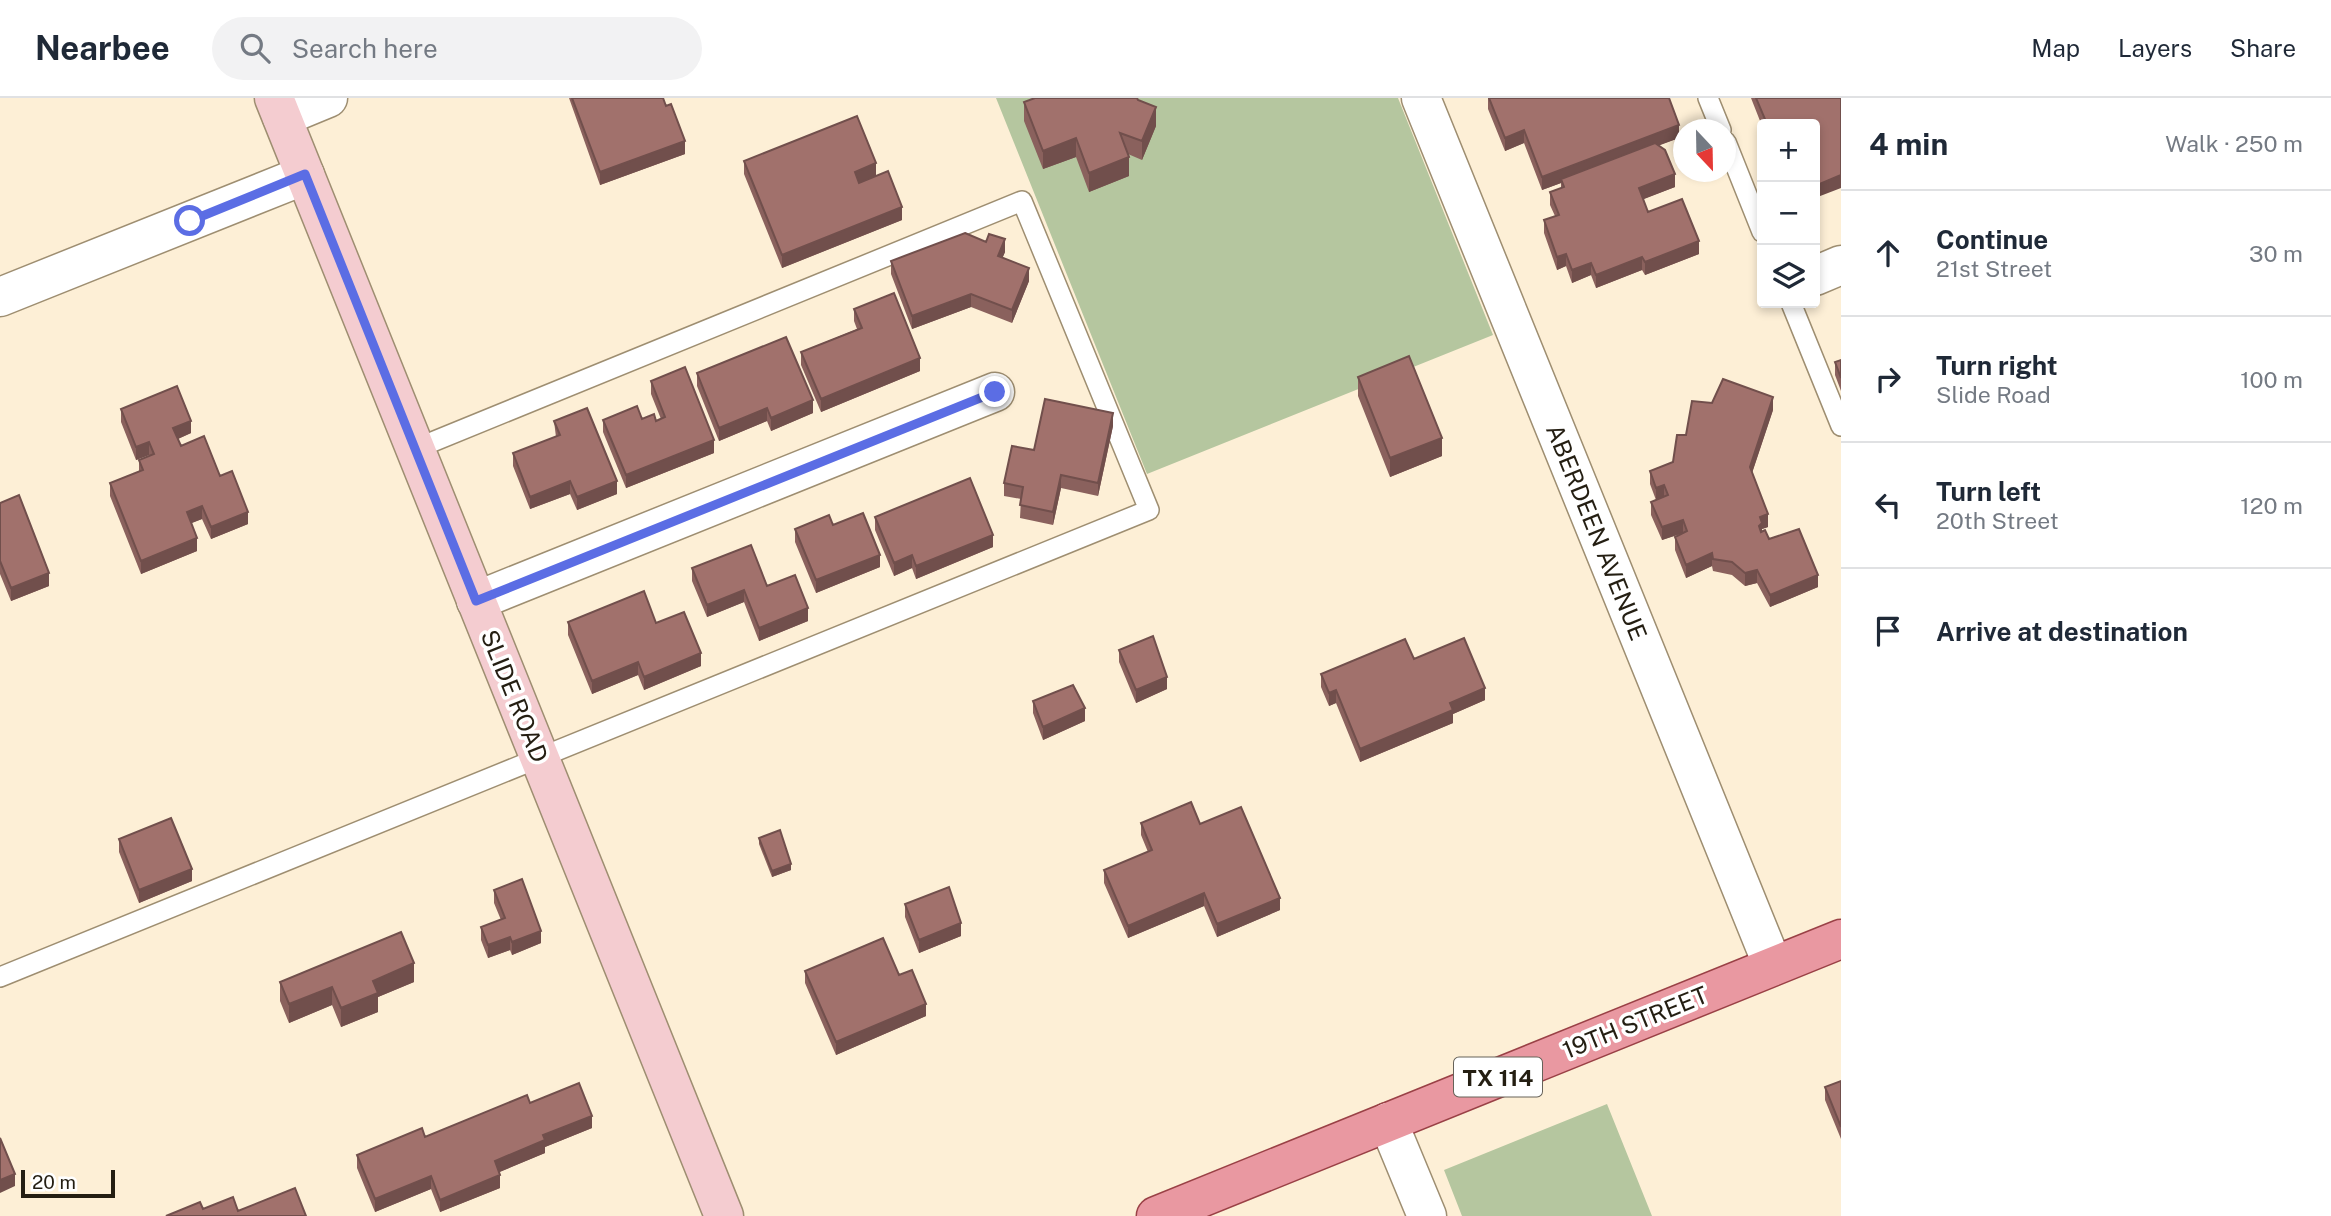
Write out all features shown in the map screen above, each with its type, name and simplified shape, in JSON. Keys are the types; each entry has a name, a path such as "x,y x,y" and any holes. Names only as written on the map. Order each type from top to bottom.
{"main road":[{"name":"SLIDE ROAD","path":"278,107 724,1216"},
{"name":"19TH STREET","path":"1156,1216 1841,939"}],"street":[{"path":"278,107 328,98"},
{"name":"ABERDEEN AVENUE","path":"1422,98 1773,966"},
{"path":"0,297 305,174"},
{"path":"1820,274 1841,265"},
{"path":"476,601 995,392"},
{"path":"1388,1122 1427,1216"}],"lane":[{"path":"1708,98 1717,119"},
{"path":"1736,167 1757,220"},
{"path":"0,978 1149,510 1022,201 415,449"},
{"path":"1793,308 1841,426"}],"green space":[{"path":"996,98 1398,98 1493,335 1147,474"},
{"path":"1607,1104 1652,1216 1462,1216 1444,1170"}],"building":[{"path":"572,98 663,98 666,106 671,104 685,141 600,172"},
{"path":"1035,98 1137,98 1156,107 1142,141 1120,133 1129,157 1089,173 1076,138 1043,151 1024,102"},
{"path":"1489,98 1669,98 1677,119 1673,119 1673,127 1542,177 1524,130 1505,138"},
{"path":"1756,98 1841,98 1841,175 1820,184 1820,119 1765,119"},
{"path":"857,116 876,163 855,172 859,183 888,171 902,207 782,255 744,161"},
{"path":"1655,143 1665,150 1673,175 1639,188 1648,212 1682,199 1699,241 1645,262 1642,257 1596,275 1591,263 1572,270 1566,254 1557,257 1544,220 1559,215 1550,192 1564,187 1561,179"},
{"path":"965,233 986,242 989,234 1005,239 998,256 1029,268 1012,310 971,294 912,316 891,261"},
{"path":"894,293 920,358 821,399 801,352 862,328 854,309"},
{"path":"786,337 813,400 771,418 767,408 719,428 697,373"},
{"path":"1409,356 1442,438 1390,458 1358,377"},
{"path":"1841,360 1841,378 1835,362"},
{"path":"685,367 714,440 626,475 603,420 637,406 642,419 654,414 656,421 665,417 651,381"},
{"path":"1723,379 1773,397 1750,467 1768,514 1760,517 1762,523 1759,526 1761,532 1765,530 1769,539 1799,529 1818,575 1770,595 1757,570 1745,573 1732,562 1713,559 1712,553 1686,565 1675,537 1687,531 1683,520 1662,527 1651,502 1668,495 1664,485 1656,488 1650,471 1673,462 1677,435 1686,435 1692,401 1712,403"},
{"path":"177,386 191,421 173,428 181,446 204,436 220,476 232,471 248,512 211,527 202,506 187,512 197,538 141,561 110,483 143,470 139,460 154,454 149,442 136,447 121,409"},
{"path":"1045,399 1113,413 1098,483 1061,475 1053,512 1020,505 1023,487 1004,483 1012,446 1034,450"},
{"path":"587,408 617,481 577,497 570,481 530,497 513,453 560,435 554,421"},
{"path":"970,478 993,535 916,566 912,555 894,563 875,517"},
{"path":"19,495 49,573 11,588 0,561 0,503"},
{"path":"863,513 880,555 816,580 795,529 829,515 833,525"},
{"path":"751,545 767,586 795,575 808,608 759,628 744,590 707,605 692,568"},
{"path":"644,591 656,623 684,612 701,653 644,677 638,662 592,681 568,622"},
{"path":"1153,636 1167,677 1136,690 1119,650"},
{"path":"1464,638 1485,688 1450,703 1453,710 1360,749 1336,690 1329,693 1321,674 1405,639 1414,659"},
{"path":"1073,685 1085,708 1043,727 1033,701"},
{"path":"1191,802 1200,824 1241,807 1280,898 1217,924 1204,893 1128,926 1104,870 1152,850 1141,823"},
{"path":"171,818 192,869 139,890 119,839"},
{"path":"780,830 791,864 772,871 759,838"},
{"path":"522,879 541,931 512,942 510,937 488,945 481,927 505,918 494,890"},
{"path":"949,887 961,923 919,940 905,904"},
{"path":"401,932 414,963 373,981 378,993 341,1008 332,987 289,1004 280,982"},
{"path":"883,938 899,975 912,970 926,1004 836,1042 805,971"},
{"path":"1841,1081 1841,1127 1825,1087"},
{"path":"579,1083 592,1116 543,1135 545,1140 495,1161 500,1175 440,1200 431,1176 375,1199 357,1155 422,1128 425,1137 527,1095 530,1103"},
{"path":"0,1138 15,1174 0,1180"},
{"path":"295,1188 306,1216 166,1216 200,1202 203,1209 233,1197 238,1211"}],"route":[{"path":"190,221 305,174 476,601 995,392"}]}
